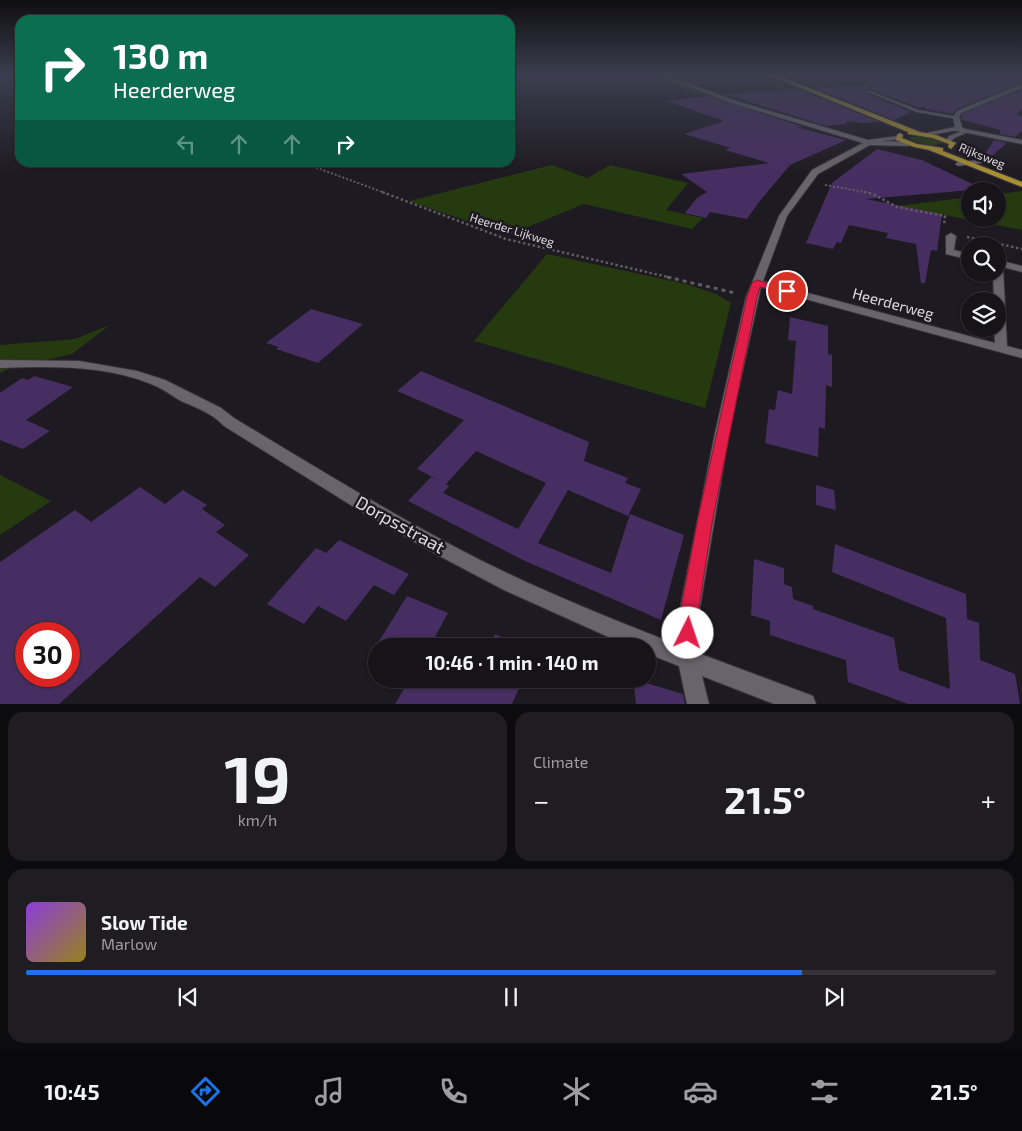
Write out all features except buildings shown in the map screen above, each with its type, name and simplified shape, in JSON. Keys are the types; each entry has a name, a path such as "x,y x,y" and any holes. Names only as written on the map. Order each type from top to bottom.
{"main road":[{"path":"843,108 899,136 908,144 932,149 950,144"},
{"path":"852,108 921,134"},
{"path":"899,136 921,134"},
{"name":"Rijksweg","path":"921,134 950,144 980,162 1022,180"},
{"name":"Rijksweg","path":"932,149 1022,185"}],"street":[{"path":"754,108 871,143 908,144"},
{"path":"960,130 956,116 968,108"},
{"path":"950,144 950,138 960,130"},
{"path":"921,134 960,130 1022,142"},
{"path":"698,704 688,661 688,619 705,518 740,344 757,283 783,216 821,166 875,140 899,136"},
{"path":"951,235 949,252 961,255"},
{"path":"1006,265 1022,269"},
{"path":"999,282 1001,348"},
{"name":"Heerderweg","path":"757,283 1022,354"},
{"name":"Dorpsstraat","path":"0,364 49,362 84,365 127,372 157,382 199,401 363,505 455,556 569,610 688,661 805,704"}],"lane":[{"path":"913,108 956,116"},
{"path":"958,164 980,162"}],"path":[{"name":"Heerder Lijkweg","path":"314,167 506,239 725,291"},
{"path":"807,182 873,194 897,207 944,216 951,235 1022,248"}],"green space":[{"path":"740,108 747,108 772,117"},
{"path":"822,108 832,108 853,117 841,116"},
{"path":"925,136 943,143 929,146 909,139 911,137"},
{"path":"552,165 587,178 610,165 688,183 666,210 703,218 692,229 584,204 508,235 409,201"},
{"path":"1022,191 1022,230 1006,227 1006,193"},
{"path":"961,198 961,218 898,206"},
{"path":"547,254 686,284 716,294 731,303 705,408 474,341"},
{"path":"110,325 72,354 10,368 0,373 0,345 75,339"},
{"path":"0,475 51,501 0,535"}],"route":[{"path":"688,633 688,619 705,518 740,344 752,297 757,283 787,291"}]}
